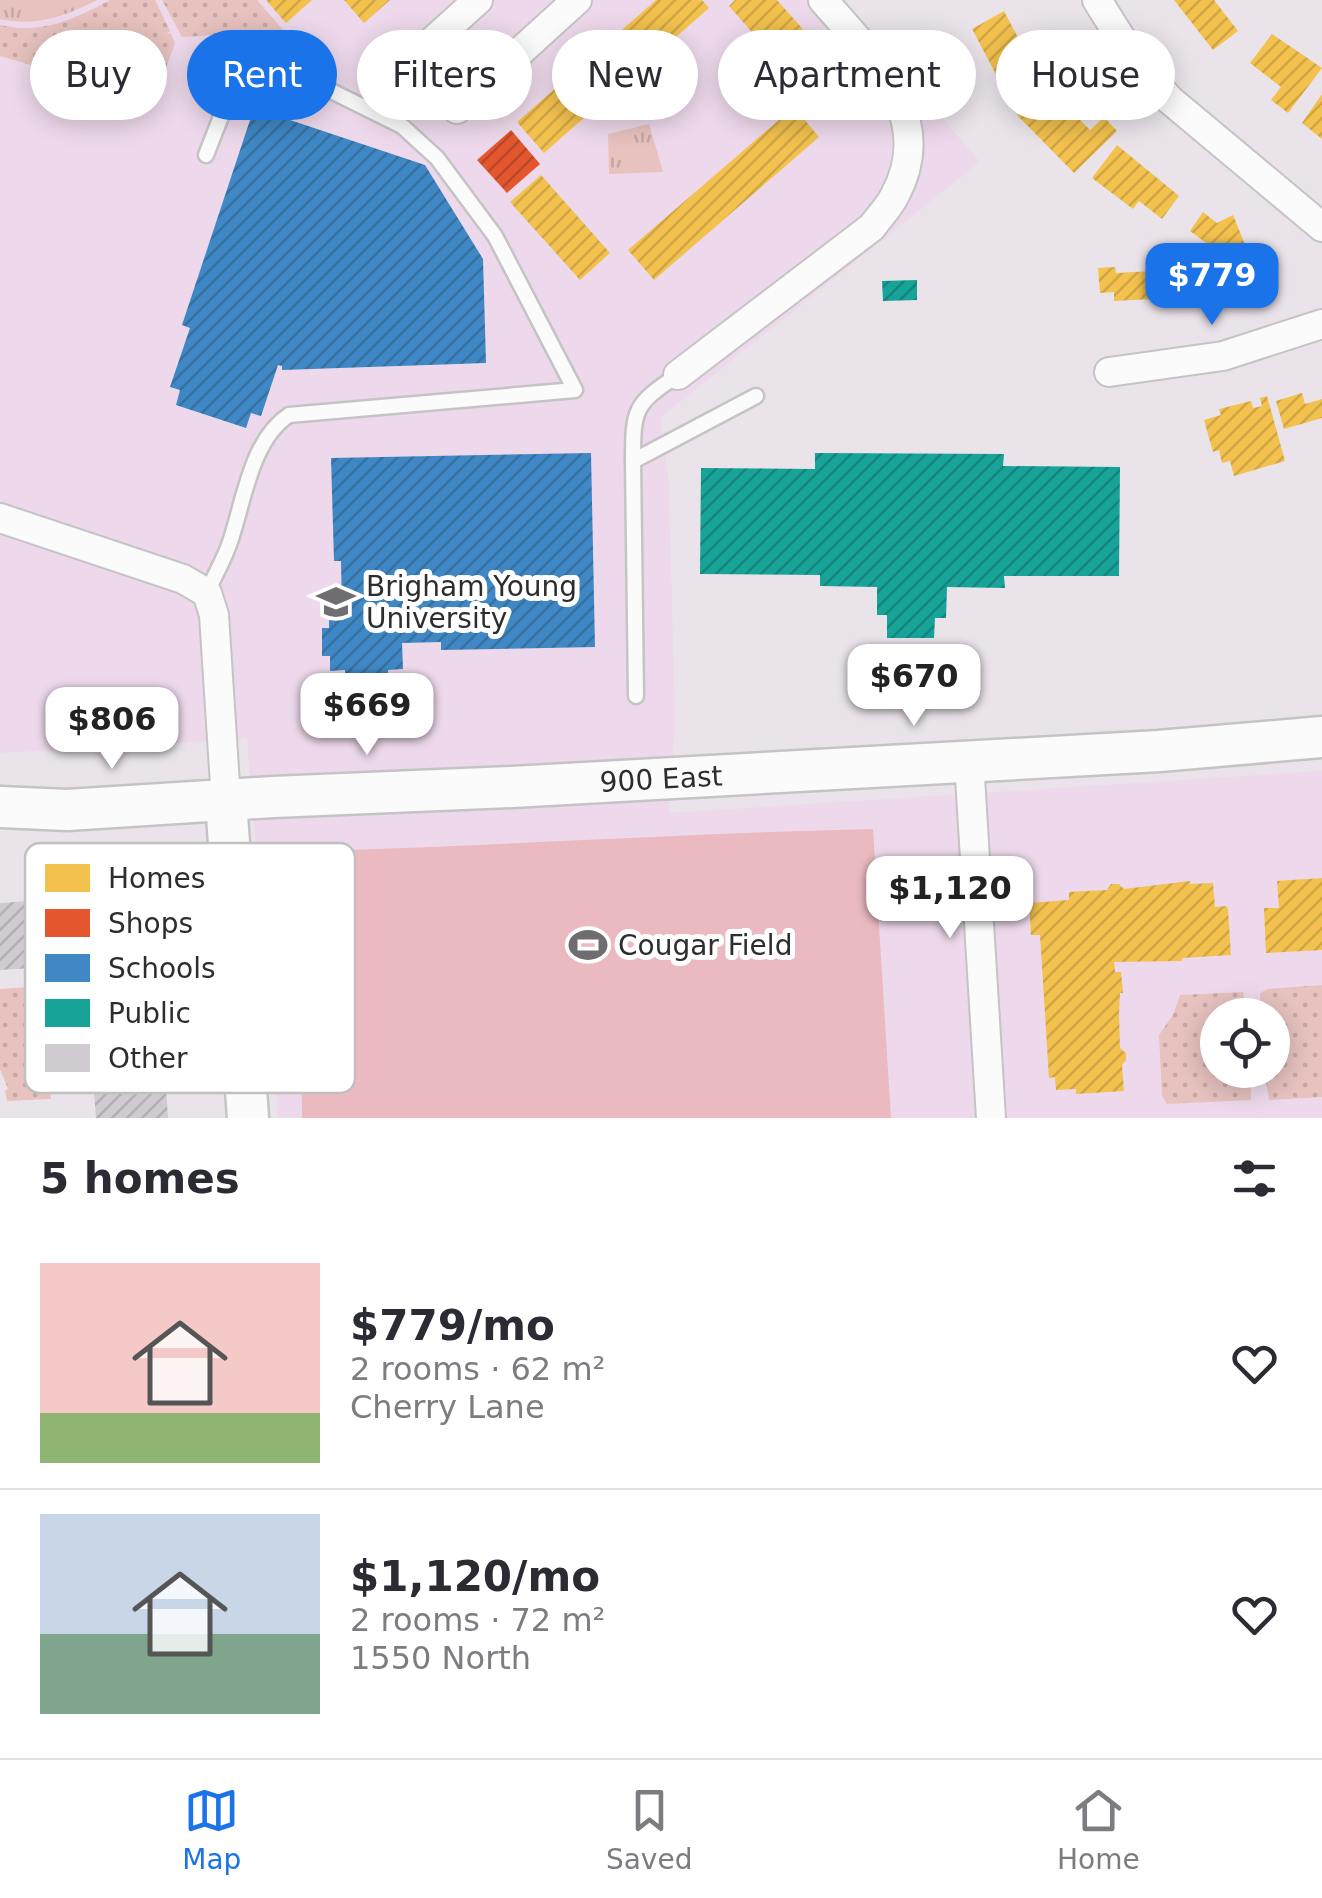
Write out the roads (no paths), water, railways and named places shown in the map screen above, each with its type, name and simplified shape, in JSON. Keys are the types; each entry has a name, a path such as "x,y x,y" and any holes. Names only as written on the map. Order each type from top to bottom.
{"main road":[{"name":"900 East","path":"0,807 67,810 1159,751 1322,737"},
{"path":"226,800 229,843"},
{"path":"246,1093 248,1118"}],"street":[{"path":"478,0 413,59 457,108 577,0"},
{"path":"678,374 872,226 895,196 906,164 908,131 896,88 822,0"},
{"path":"1097,0 1137,64 1170,100 1322,226"},
{"path":"1110,372 1223,356 1322,324"},
{"path":"0,518 173,575 206,593 214,615 226,800"},
{"path":"968,762 990,1118"}],"lane":[{"path":"206,155 222,114 244,81 316,84 402,126 437,158 495,236 576,390 289,415 274,425 263,442 228,549 206,593"},
{"path":"636,696 633,461 637,411 645,397 678,374"},
{"path":"633,461 756,396"}],"place":[{"name":"Brigham Young University","path":"336,602"},
{"name":"Cougar Field","path":"588,945"}]}
